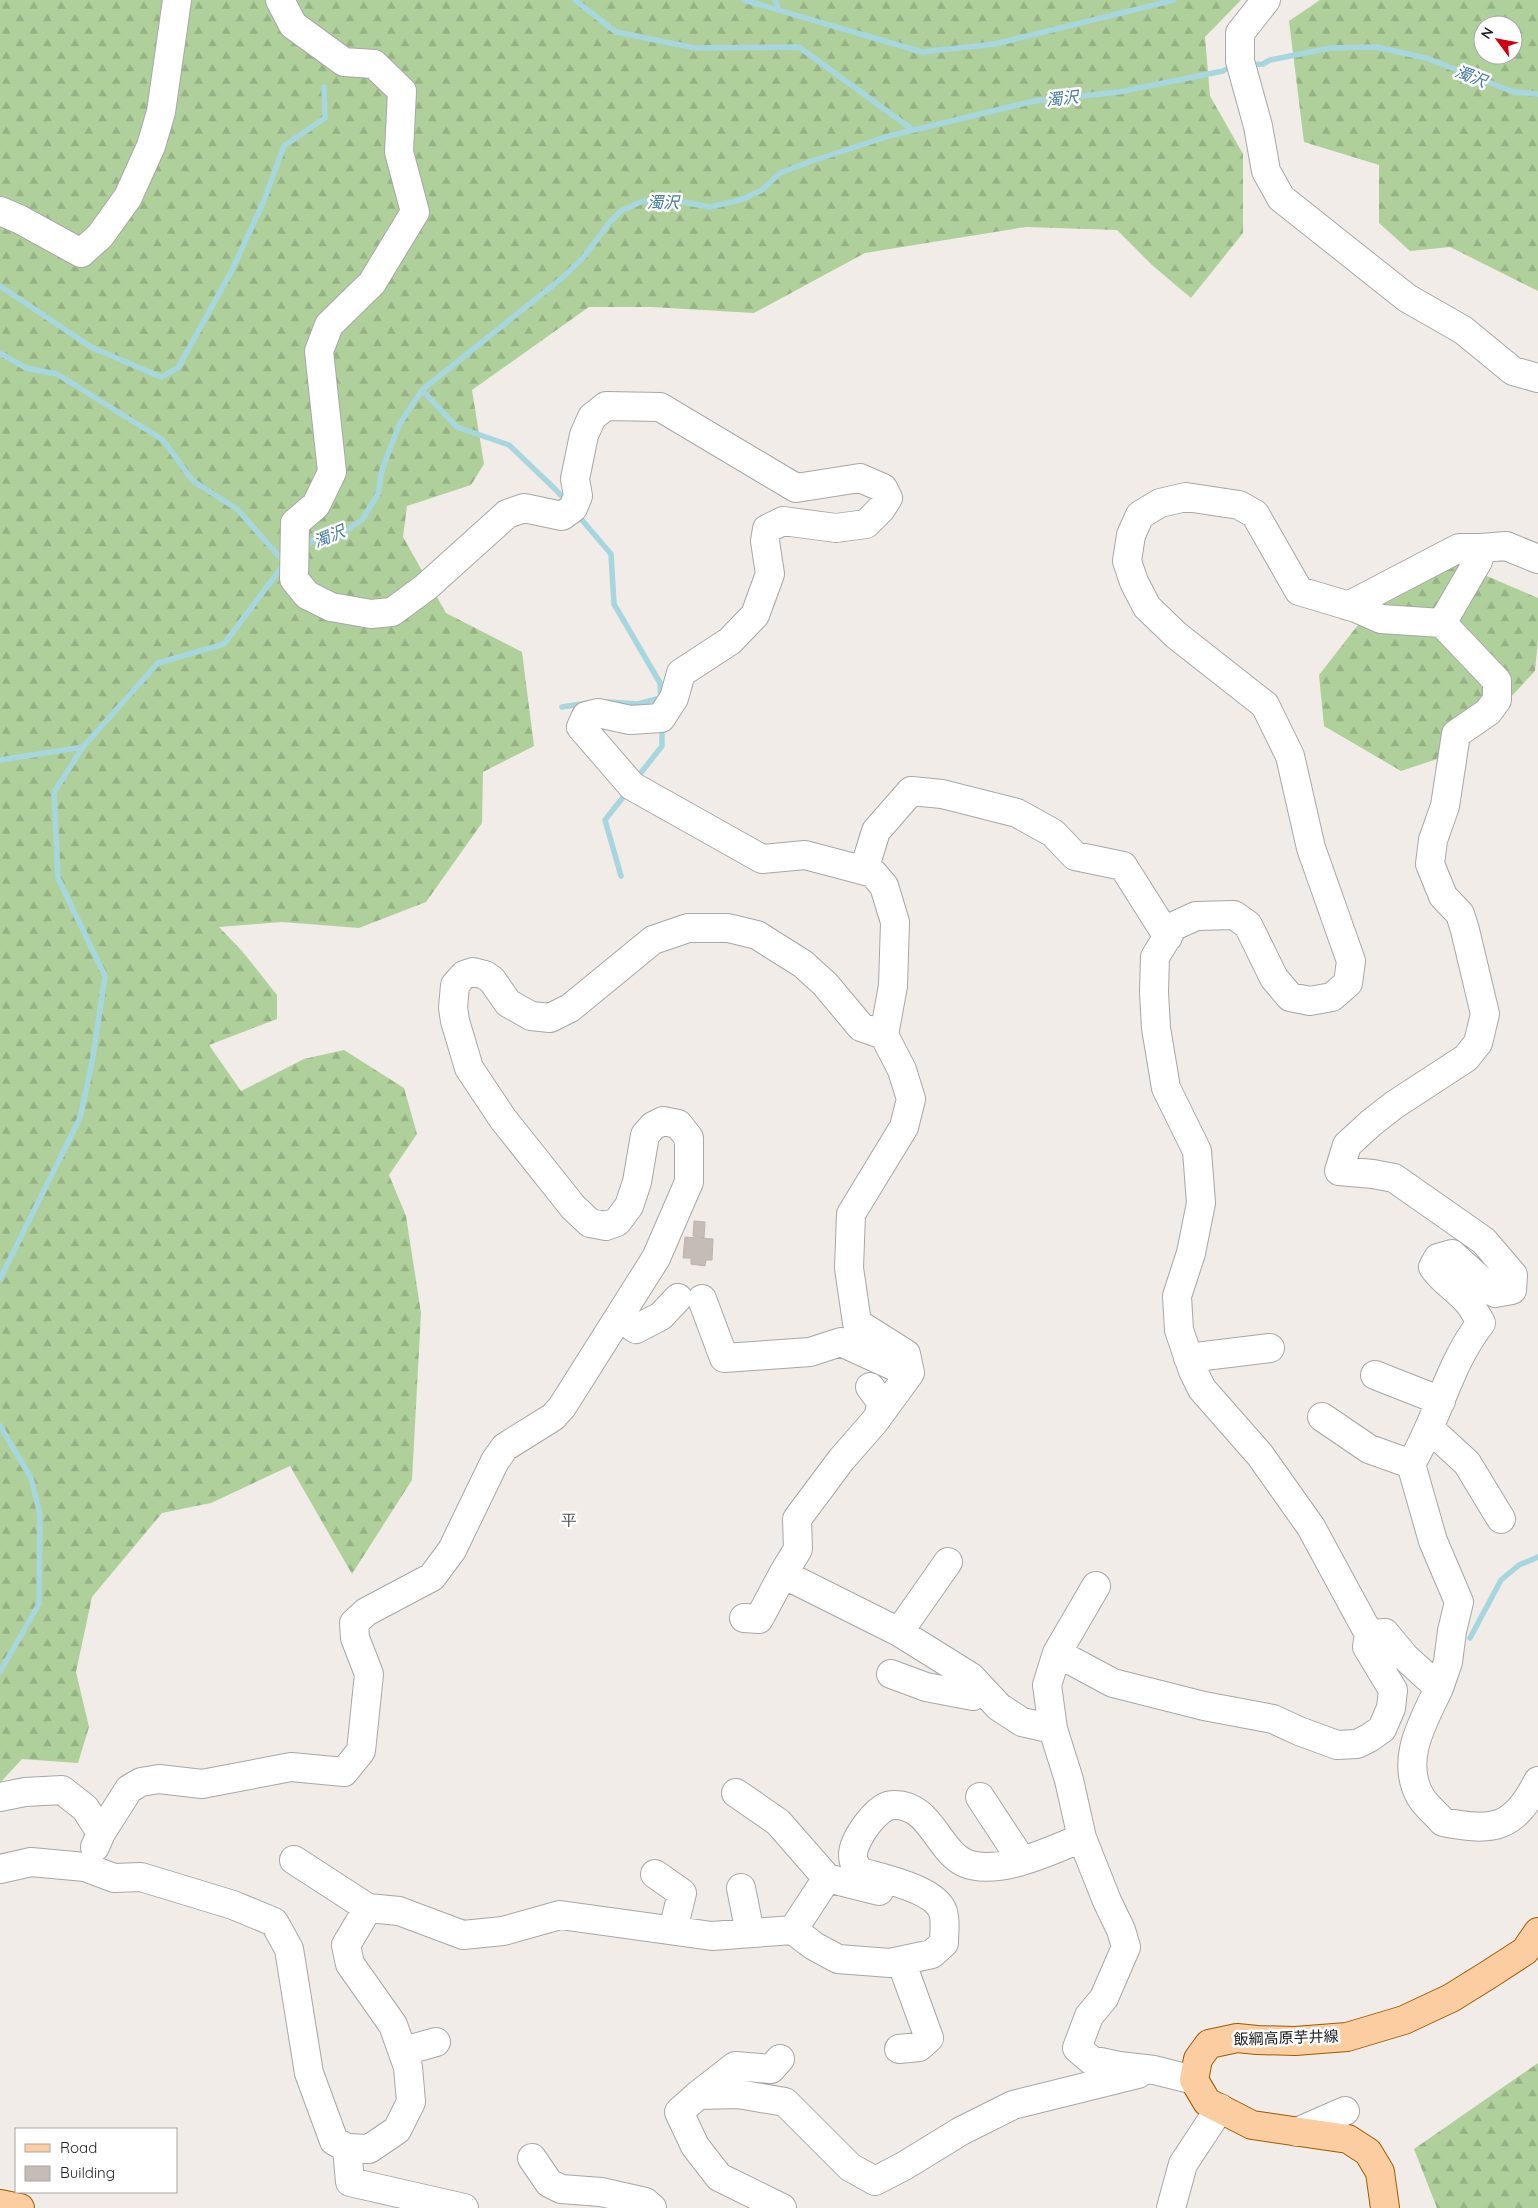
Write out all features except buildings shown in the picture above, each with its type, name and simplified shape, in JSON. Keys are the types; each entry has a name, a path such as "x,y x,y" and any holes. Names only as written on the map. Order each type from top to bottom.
{"main road":[{"name":"飯綱高原芋井線","path":"1194,2080 1198,2059 1209,2044 1237,2038 1295,2041 1346,2037 1404,2020 1451,1998 1488,1975 1525,1950 1538,1932"},
{"path":"1194,2080 1207,2102 1252,2125 1348,2139 1368,2152 1380,2172 1386,2208"},
{"path":"0,2204 20,2208"}],"street":[{"path":"0,211 19,219 81,254 100,236 128,197 151,146 162,112 178,0"},
{"path":"280,0 293,25 344,62 374,64 402,92 399,152 415,212 372,283 329,325 319,351 332,472 316,504 294,522 294,579 307,595 331,607 371,614 392,612 426,587 507,514 524,508 562,516 573,508 578,496 575,478 584,435 592,417 606,406 660,407 796,488 860,478 883,488 888,498 881,509 866,524 836,528 783,521 768,528 764,541 770,574 755,615 730,641 681,673 674,698 661,718 630,720 598,713 586,716 581,727 632,786 762,859 804,855 873,873 884,886 895,922 893,986 884,1035 902,1070 911,1099 904,1127 851,1214 849,1268 857,1323 906,1354 910,1373 797,1519 798,1548 759,1619 744,1618"},
{"path":"1266,0 1240,33 1240,61 1258,126 1266,171 1281,198 1407,298 1463,330 1513,371 1538,378"},
{"path":"1057,1653 1113,1684 1204,1706 1273,1718 1299,1731 1337,1745 1357,1744 1382,1730 1391,1708 1393,1690 1367,1648 1369,1634 1311,1527 1260,1455 1202,1389 1188,1358 1179,1330 1177,1296 1191,1253 1201,1203 1197,1151 1166,1088 1156,1028 1154,958 1174,926 1196,916 1234,915 1248,925 1274,978 1290,997 1310,1000 1332,996 1348,983 1351,961 1311,848 1290,756 1265,705 1176,635 1147,606 1134,582 1127,561 1131,535 1140,515 1160,503 1186,497 1239,505 1254,514 1299,591 1348,606 1381,619 1442,623 1497,681 1497,700 1488,712 1456,734 1444,806 1433,840 1430,864 1443,896 1460,914 1470,949 1474,975 1485,1014 1478,1043 1466,1058 1370,1123 1347,1145 1339,1171 1394,1178 1484,1241 1512,1275 1512,1290 1495,1293 1452,1254 1438,1258 1433,1268 1442,1280 1469,1303 1481,1323 1464,1349 1430,1429 1411,1464 1433,1541 1459,1602 1452,1631 1448,1662 1439,1688 1414,1741 1412,1769 1420,1796 1443,1822 1482,1828 1508,1822 1529,1798 1538,1781"},
{"path":"1348,606 1460,548 1506,546 1538,559"},
{"path":"1442,623 1478,561 1481,548"},
{"path":"864,870 876,831 911,791 942,794 1016,813 1052,833 1075,856 1123,866 1168,937"},
{"path":"85,1867 102,1833 129,1789 141,1782 159,1779 202,1784 291,1768 344,1772 360,1751 369,1674 355,1638 354,1623 366,1612 432,1577 452,1550 495,1460 505,1447 553,1417 562,1407 656,1258 689,1182 689,1138 678,1124 663,1121 653,1126 645,1135 637,1182 629,1206 617,1222 606,1226 590,1223 573,1206 503,1119 469,1068 453,1008 455,985 464,975 473,972 485,975 492,980 508,1003 531,1016 550,1018 570,1008 653,940 688,928 728,928 758,934 803,964 825,984 861,1027 884,1035"},
{"path":"619,1317 636,1329 690,1299 724,1358 810,1352 842,1342 910,1373"},
{"path":"1188,1358 1270,1348"},
{"path":"1375,1375 1441,1401"},
{"path":"870,1387 881,1402 879,1415"},
{"path":"1322,1417 1369,1449 1411,1464"},
{"path":"1430,1429 1467,1463 1502,1519"},
{"path":"899,1632 948,1562"},
{"path":"783,1574 899,1632 970,1677 999,1707 1022,1722 1053,1728"},
{"path":"1096,1586 1057,1653 1047,1685 1053,1728 1069,1780 1082,1838 1126,1947 1104,1998 1089,2016 1077,2048 1091,2060 1119,2066 1154,2070 1194,2080"},
{"path":"1369,1634 1385,1633 1405,1657 1439,1688"},
{"path":"891,1674 926,1687 972,1696 982,1689"},
{"path":"0,1797 25,1792 62,1790 85,1808 102,1833"},
{"path":"736,1793 778,1822 827,1878 908,1898 919,1891"},
{"path":"980,1797 1022,1861"},
{"path":"294,1860 368,1908 399,1911 464,1935 503,1931 560,1915 712,1936 793,1930 814,1946 838,1958 890,1963 932,1954 944,1943 943,1910 933,1898 919,1891 861,1872 854,1864 853,1853 864,1828 880,1808 893,1804 906,1806 920,1813 957,1858 966,1863 983,1866 1013,1865 1082,1838"},
{"path":"0,1869 31,1862 85,1867 114,1878 141,1877 232,1906 274,1922 289,1949 308,2073 334,2141 347,2148 369,2149 397,2130 411,2102 419,2055 394,2025 350,1964 346,1945 368,1908"},
{"path":"655,1874 682,1893 673,1930"},
{"path":"793,1930 827,1878"},
{"path":"740,1888 750,1933"},
{"path":"899,2050 918,2047 929,2038 901,1961"},
{"path":"780,2060 771,2069 735,2066 679,2112 695,2146 719,2177 782,2208"},
{"path":"698,2095 738,2094 785,2102 850,2167 875,2181 904,2166 961,2131 1013,2105 1154,2070"},
{"path":"1171,2208 1184,2164 1220,2108"},
{"path":"1297,2132 1345,2111"},
{"path":"347,2148 350,2182 464,2208"},
{"path":"532,2158 549,2183 561,2189 601,2192 645,2202 652,2208"}],"green space":[{"path":"0,0 1241,0 1205,37 1210,96 1243,154 1243,233 1191,298 1152,265 1117,230 1026,227 865,253 754,313 651,307 589,307 472,390 484,464 471,485 407,506 403,537 446,613 522,652 534,746 483,772 482,823 426,902 359,928 282,922 219,927 242,951 277,995 277,1019 209,1045 241,1091 304,1059 344,1050 404,1088 417,1134 389,1175 406,1216 421,1313 412,1480 352,1574 290,1466 211,1503 162,1513 92,1597 76,1672 89,1727 78,1763 22,1759 0,1783"},
{"path":"1320,0 1538,0 1538,291 1450,247 1410,251 1379,223 1379,165 1304,142 1289,21"},
{"path":"1454,562 1538,598 1538,640 1535,671 1461,751 1401,771 1324,726 1319,675 1400,571"},
{"path":"1538,2063 1538,2208 1437,2208 1414,2149"}],"waterway":[{"path":"575,0 616,32 695,48 799,47 913,130"},
{"path":"744,0 922,52 995,44 1174,0"},
{"path":"775,0 779,10"},
{"name":"濁沢","path":"1250,65 1263,64 1270,60 1330,48 1376,47 1426,58 1514,92 1538,94"},
{"name":"濁沢","path":"304,548 316,538 347,530 362,520 378,494 382,470 399,425 422,390 561,279 583,258 610,222 621,211 643,201 671,200 710,207 743,199 762,190 780,173 889,136 1034,101 1119,92 1223,71 1233,65"},
{"path":"0,286 91,347 161,377 178,368 232,270 263,203 284,146 325,118 324,87"},
{"name":"濁沢","path":"0,353 26,368 57,374 163,440 193,481 237,509 285,563"},
{"path":"422,390 457,427 509,445 567,502"},
{"path":"576,513 611,554 614,604 660,683 661,701"},
{"path":"0,760 83,747 158,663 224,644 284,564"},
{"path":"608,702 638,704 660,698"},
{"path":"562,707 594,702"},
{"path":"636,779 662,746 662,725"},
{"path":"0,1279 80,1118 93,1057 105,976 58,878 54,792 83,747"},
{"path":"621,876 605,820 628,791"},
{"path":"0,1426 31,1478 40,1514 39,1604 0,1672"},
{"path":"1470,1638 1501,1580 1519,1565 1538,1557"}],"district":[{"name":"平","path":"569,1520"}]}
